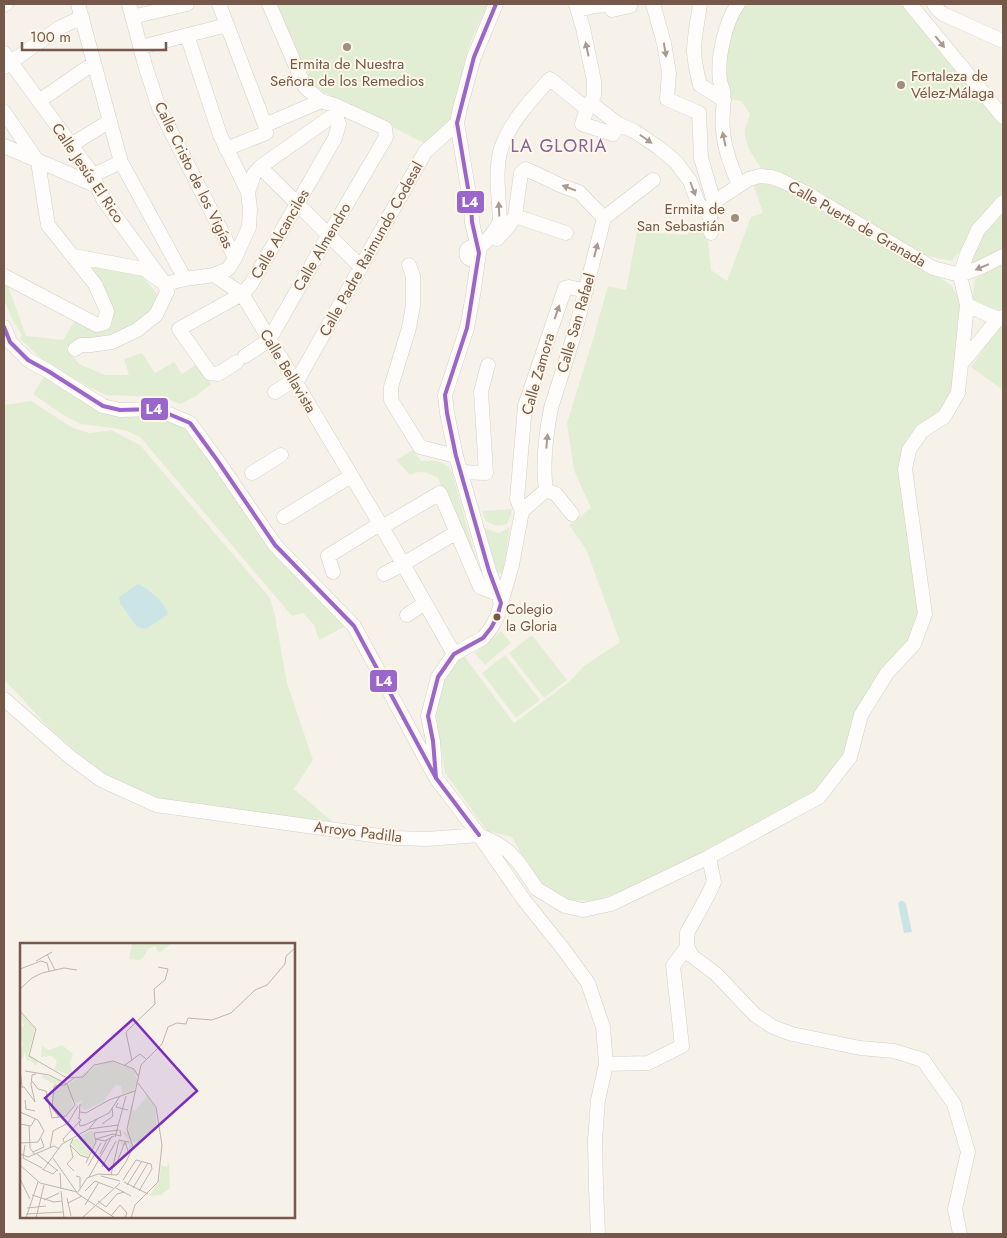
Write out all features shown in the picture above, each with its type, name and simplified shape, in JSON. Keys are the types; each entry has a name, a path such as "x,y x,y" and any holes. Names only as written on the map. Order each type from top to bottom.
{"street":[{"path":"131,10 187,4"},
{"path":"219,4 265,125 266,133 226,149"},
{"path":"248,192 254,174 260,167 335,109 321,101 305,87 269,4"},
{"path":"496,4 474,57 457,124 472,206 473,295 466,328 445,395 460,472 489,571 499,598"},
{"path":"618,124 613,134 582,124 594,96 594,80 577,7 610,5 612,10 630,6 630,4"},
{"path":"653,4 666,50 669,73 667,99 699,113 701,158 712,208 711,233"},
{"path":"700,4 694,43 696,69 700,85 724,100"},
{"path":"738,4 732,13 723,39 720,81 724,100 722,129 729,159 739,185"},
{"path":"910,4 1003,117"},
{"path":"934,4 943,14 1003,40"},
{"path":"6,61 59,28 80,10 122,162 184,279"},
{"name":"Calle Cristo de los Vigías","path":"131,10 145,65 159,108 236,258"},
{"path":"141,47 227,24"},
{"path":"165,284 214,275 228,269 236,258 249,227 250,209 248,192 220,135 187,35"},
{"name":"Calle Jesús El Rico","path":"6,61 71,145 95,180 103,199 165,284"},
{"path":"39,102 94,64"},
{"path":"474,253 488,240 500,221 498,173 500,152 512,125 550,79 589,106 658,147 676,162 690,182 698,203 712,208"},
{"path":"265,125 321,101"},
{"name":"Calle Almendro","path":"241,359 269,340 386,137 385,128 335,109"},
{"name":"Calle Alcanciles","path":"241,359 218,374 210,373 179,329 242,294 252,284 335,138 339,124 335,109"},
{"path":"4,112 38,162 48,225 95,284 107,311 104,323 96,325 4,276"},
{"path":"71,145 110,120"},
{"name":"Calle Padre Raimundo Codesal","path":"296,383 425,152 457,124"},
{"path":"4,146 38,162 95,180 122,162"},
{"path":"260,167 361,267"},
{"path":"474,253 484,252 491,247 509,226 515,216 521,172 526,168 547,180 579,192 604,218 653,180"},
{"name":"Calle Puerta de Granada","path":"712,208 749,179 760,176 770,177 808,194 933,268 960,275"},
{"path":"479,835 508,851 537,889 565,906 583,910 612,904 709,857 819,797 850,757 861,715 887,673 914,644 925,614 905,468 909,450 922,431 944,417 958,393 967,305 960,275 978,230 1003,202"},
{"path":"515,216 566,233"},
{"name":"Calle San Rafael","path":"546,490 544,475 550,414 575,332 604,218"},
{"path":"74,256 144,269 165,284 167,292 156,315 137,330 112,342 81,345 75,349"},
{"path":"960,275 1003,256"},
{"path":"409,265 413,276 413,306 409,328 391,388 391,400 420,447 456,456"},
{"name":"Calle Bellavista","path":"214,275 242,294 382,528 454,654"},
{"name":"Calle Zamora","path":"522,511 517,499 525,406 565,288 586,290"},
{"path":"961,364 1001,318 967,305"},
{"path":"4,327 10,342 28,360 103,406 120,410 156,409 190,423 275,545 354,626 436,778 479,835 524,900 588,983 603,1027 606,1064 598,1100 595,1140 598,1234"},
{"path":"460,472 486,473 481,392 488,365"},
{"path":"275,392 290,383 296,383"},
{"path":"252,473 281,455"},
{"path":"284,516 351,476"},
{"path":"436,778 433,741 428,716 438,677 454,654 483,638 492,628 497,617 499,598 512,565 522,511 546,490 556,494 572,514"},
{"path":"333,572 328,556 375,527 382,528 440,493 480,587 499,598"},
{"path":"384,574 456,532"},
{"path":"406,615 425,603"},
{"name":"Arroyo Padilla","path":"4,699 70,757 101,780 156,805 394,838 427,839 479,835"},
{"path":"709,857 714,882 687,933 687,947 692,956 716,974 749,1010 773,1027 792,1034 860,1048 894,1051 923,1060 954,1104 968,1152 955,1210 960,1234"},
{"path":"606,1064 648,1063 682,1046 673,966 687,947"}],"green space":[{"path":"274,4 488,4 470,43 464,63 463,84 451,124 428,145 325,93 312,84"},
{"path":"742,4 901,4 1003,124 1003,250 970,265 965,245 952,261 928,256 780,174 761,168 755,160 746,140 745,130 750,114 741,101 728,99 723,65 732,22"},
{"path":"763,180 822,205 951,285 959,298 961,308 954,391 947,404 907,438 899,461 919,615 912,634 862,699 845,758 815,792 656,877 596,901 570,900 550,892 530,870 512,837 487,831 445,773 436,714 441,683 455,661 464,656 514,723 569,682 584,666 620,642 586,549 569,525 591,508 574,470 567,423 608,286 626,290 637,232 688,235 689,232 707,228 711,270 727,281 751,217 763,213 753,184"},
{"path":"1003,264 1003,310 991,308 972,299 975,279"},
{"path":"91,266 140,273 158,295 155,306 140,323 95,339 75,340 66,348 79,364 105,375 129,375 124,359 142,353 155,373 174,362 182,374 197,364 211,384 196,396 180,404 162,397 106,395 44,361 20,339 22,335 12,319 4,299 4,284 8,286 26,336 63,340 75,320 94,330 112,314 103,284"},
{"path":"1003,326 1003,390 971,367 996,331"},
{"path":"48,371 103,406 157,409 190,423 275,545 352,623 319,640 314,625 303,613 292,616 140,437 127,431 80,424 33,394"},
{"path":"31,401 73,428 90,433 111,430 140,445 270,598 287,683 313,760 294,789 339,827 164,801 136,790 97,770 46,725 4,679 4,405"},
{"path":"413,450 421,461 437,461 451,469 482,580 438,478 421,472 410,475 396,460"},
{"path":"512,509 507,524 498,526 485,520 482,511"},
{"path":"510,527 504,568 501,574 497,572 484,528 499,533"},
{"path":"501,631 511,643 485,665 475,653"},
{"path":"532,635 567,680 544,698 509,653"},
{"path":"505,655 540,700 516,718 482,673"}],"water":[{"path":"138,584 156,596 164,605 168,614 146,629 137,627 120,603 119,597"},
{"path":"900,901 906,904 912,932 904,933 898,904"}],"transit line":[{"name":"L4","path":"436,778 433,741 428,716 438,677 454,654 483,638 497,617 501,603 489,571 456,456 445,395 467,328 479,253 472,222 457,123 474,57 496,4"},
{"name":"L4","path":"4,327 10,342 28,360 103,406 120,410 157,409 190,423 275,545 354,626 436,778 479,835"}],"place":[{"name":"Ermita de Nuestra Señora de los Remedios","path":"347,47"},
{"name":"Fortaleza de Vélez-Málaga","path":"901,85"},
{"name":"Ermita de San Sebastián","path":"735,218"},
{"name":"Colegio la Gloria","path":"497,617"}],"district":[{"name":"LA GLORIA","path":"559,146"}]}
